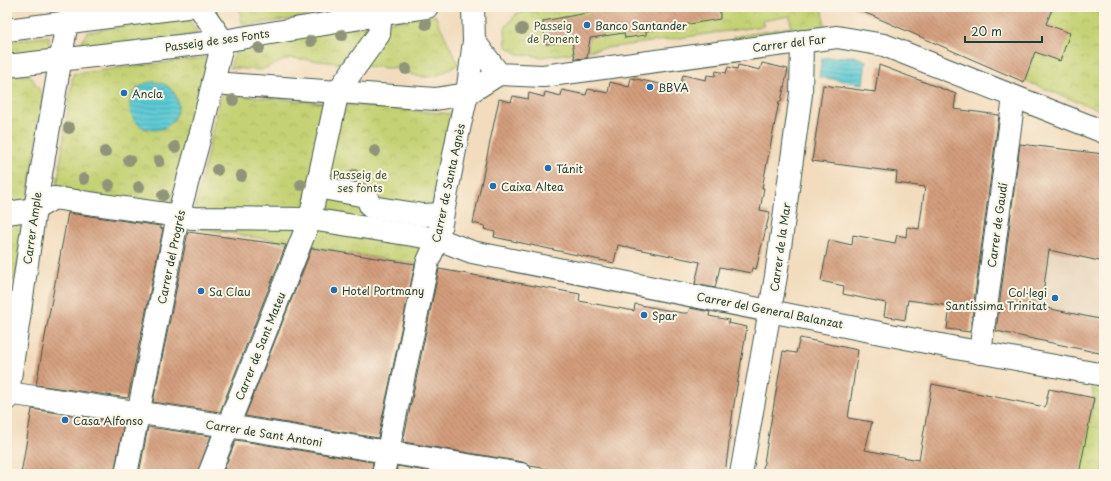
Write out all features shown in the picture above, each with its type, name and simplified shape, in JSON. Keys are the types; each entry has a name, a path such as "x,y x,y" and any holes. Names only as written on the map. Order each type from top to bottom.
{"street":[{"path":"7,30 187,7"},
{"path":"200,7 223,41"},
{"name":"Passeig de ses Fonts","path":"7,66 61,58 223,41 427,7"},
{"name":"Carrer de Santa Agnès","path":"385,464 428,261 438,239 467,94 474,41 473,7"},
{"name":"Carrer Ample","path":"7,396 35,210 67,22"},
{"path":"338,91 379,34 380,23"},
{"name":"Carrer del Far","path":"499,74 543,76 837,37 884,45 1104,132"},
{"name":"Carrer del Progrés","path":"126,474 178,216 202,129 223,41"},
{"path":"213,83 435,99 467,94 499,74 474,41"},
{"name":"Carrer de la Mar","path":"741,474 771,310 801,94 802,42"},
{"name":"Carrer de Sant Mateu","path":"209,474 310,219 338,91"},
{"name":"Carrer de Gaudí","path":"980,353 1014,97"},
{"path":"317,187 366,196 371,207 423,215 442,214"},
{"path":"7,212 35,210 54,198 178,216 310,219 438,239"},
{"name":"Carrer del General Balanzat","path":"438,239 472,252 771,310 980,353 1104,374"},
{"name":"Carrer de Sant Antoni","path":"7,396 228,426 385,464 521,474"}],"shaded area":[{"name":"Col·legi Santíssima Trinitat","path":"1016,230 1082,239 1080,259 1104,263 1104,356 1001,334"}],"green space":[{"path":"372,7 243,26 239,8"},
{"name":"Passeig de Ponent","path":"553,7 822,7 825,28 737,42 733,37 791,27 790,16 762,21 764,26 543,57 518,54 506,46 505,28 517,13"},
{"path":"1054,7 1104,7 1104,112 1023,80"},
{"path":"435,15 458,64 432,77 420,77 392,68 290,58 261,70 230,68 237,45"},
{"path":"187,17 199,34 77,50 87,32"},
{"path":"49,36 49,53 7,59 7,42"},
{"path":"210,57 171,208 56,193 73,74"},
{"path":"7,75 30,75 44,97 15,280 7,277"},
{"name":"Passeig de ses fonts","path":"221,94 452,114 421,258 416,264 191,227"},
{"path":"1090,378 1104,381 1104,474 1079,474 1094,398"}],"water":[{"path":"854,56 866,61 863,84 819,77 822,58"},
{"path":"149,82 159,82 171,89 178,101 178,111 171,123 159,130 149,130 141,126 134,119 130,111 130,101 134,93 141,86"}],"building":[{"path":"620,7 720,7 720,19 646,31 646,35 625,38 624,33 590,38 587,58 575,59 572,41 546,44 543,21"},
{"path":"852,7 1053,7 1046,24 1070,33 1060,61 1035,52 1024,82"},
{"path":"762,63 788,69 781,102 779,102 762,188 764,188 760,210 770,212 756,269 752,268 751,273 720,267 715,288 695,284 700,262 618,245 614,263 494,237 495,232 484,229 485,226 473,223 499,99 511,102 513,96 528,99 529,93 544,97 545,92 561,96 562,90 586,95 588,89 608,93 610,82 629,87 631,78 680,88 683,75 706,80 707,75 715,76 716,71 726,73 728,67 737,69 738,65 760,70"},
{"path":"879,65 956,94 954,109 999,115 970,332 947,329 950,306 908,300 905,320 884,316 886,303 843,294 844,286 821,281 829,240 852,245 853,235 895,243 897,235 906,237 907,227 919,229 925,187 896,183 897,172 812,161 823,85 875,92"},
{"path":"1020,144 1104,154 1104,262 1049,250 1041,307 1104,320 1104,354 996,331"},
{"path":"68,213 161,226 160,228 163,229 128,398 36,385"},
{"path":"188,232 286,245 220,412 153,402"},
{"path":"312,248 415,264 378,438 245,416"},
{"path":"439,269 580,294 579,301 634,311 635,304 682,313 688,313 690,308 710,312 709,316 729,320 728,323 747,327 733,410 725,474 580,474 530,466 523,462 403,442"},
{"path":"800,338 858,350 848,418 872,422 865,450 919,460 932,384 1045,407 1049,389 1094,398 1079,474 762,474 783,351 796,353"},
{"path":"32,409 124,423 114,474 21,474"},
{"path":"148,427 211,436 197,474 139,474"},
{"path":"236,440 373,462 371,474 222,474"},
{"path":"397,466 444,474 396,474"}],"place":[{"name":"Banco Santander","path":"587,25"},
{"name":"BBVA","path":"650,87"},
{"name":"Ancla","path":"124,93"},
{"name":"Tánit","path":"548,168"},
{"name":"Caixa Altea","path":"493,186"},
{"name":"Hotel Portmany","path":"334,290"},
{"name":"Sa Clau","path":"201,291"},
{"name":"Col·legi Santíssima Trinitat","path":"1055,298"},
{"name":"Spar","path":"644,315"},
{"name":"Casa Alfonso","path":"65,420"}]}
